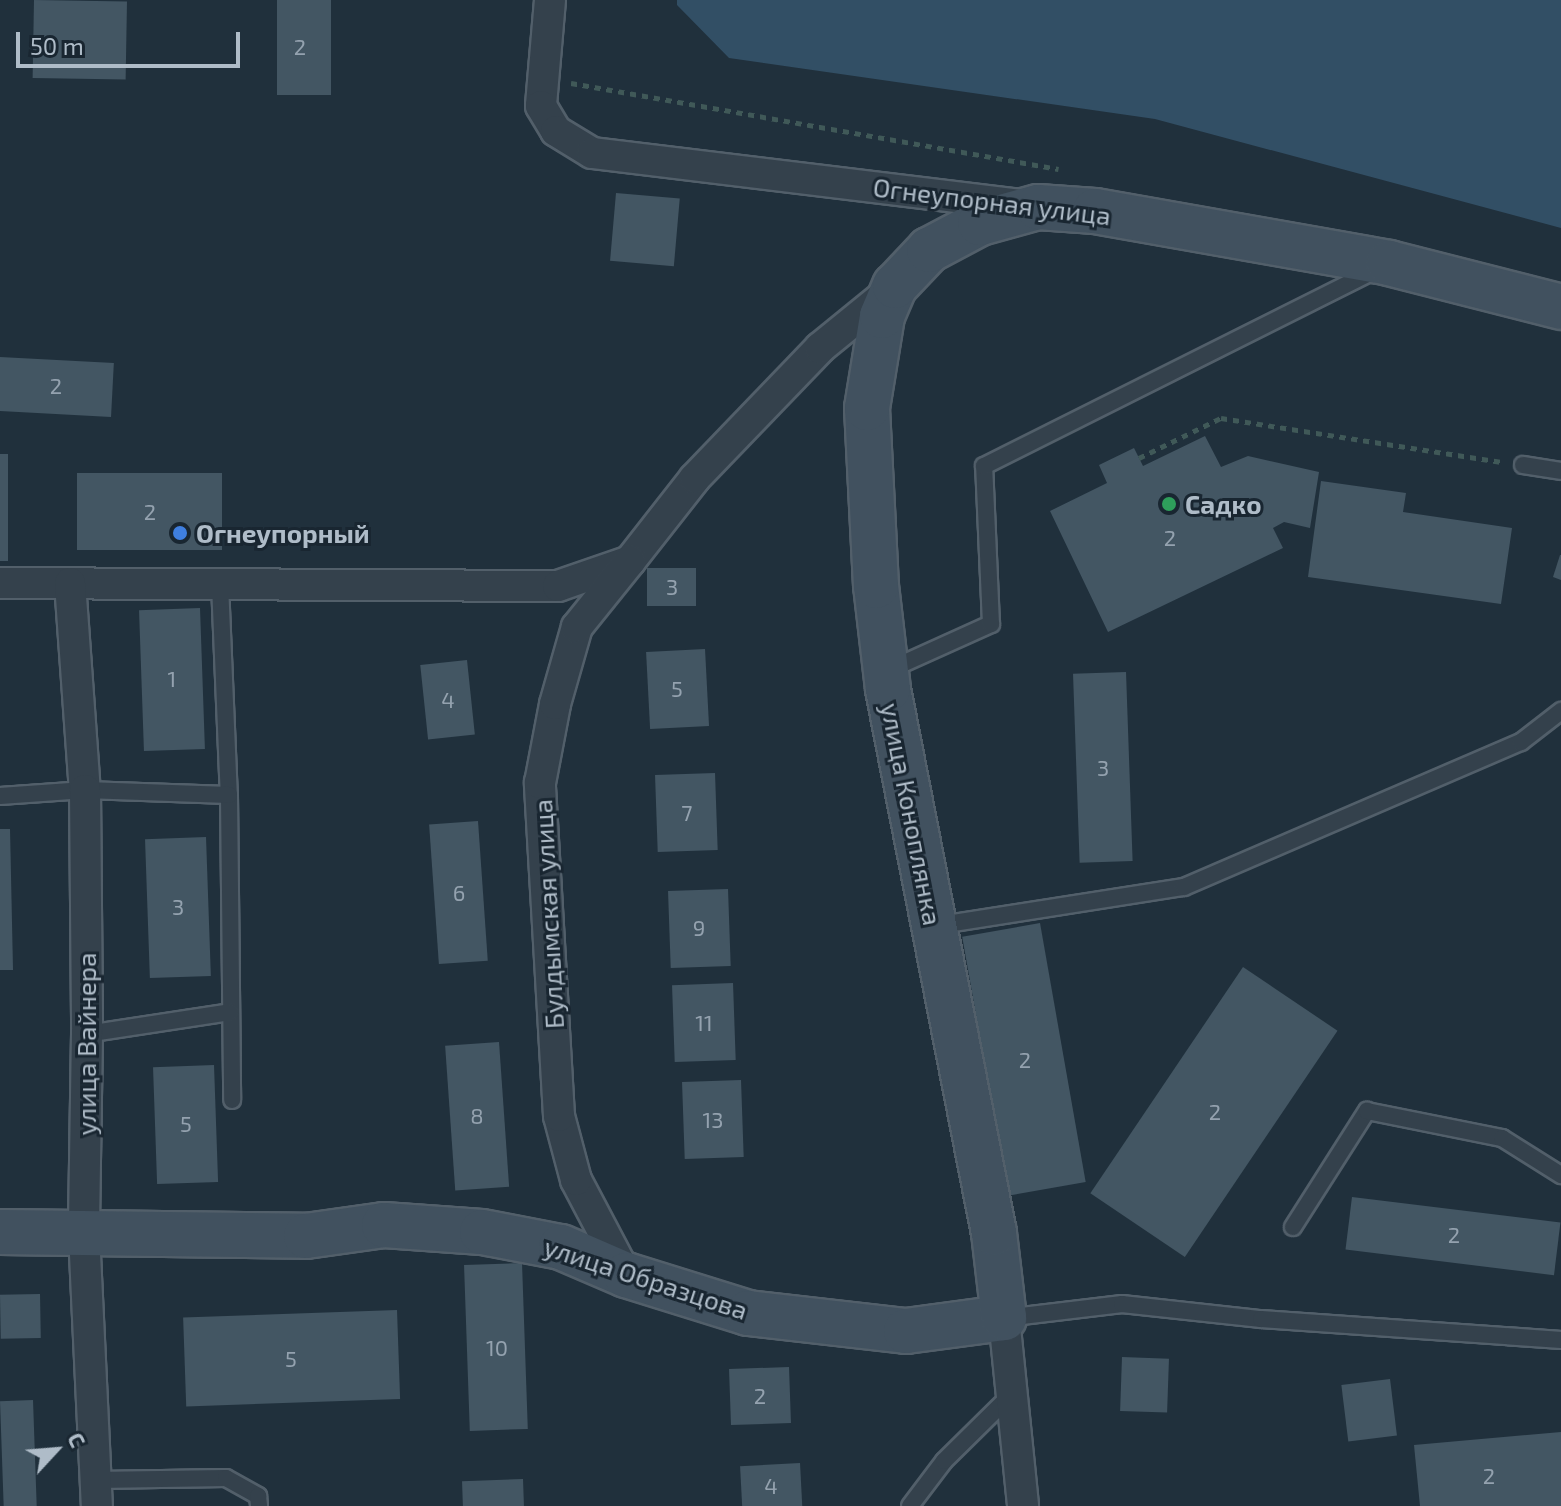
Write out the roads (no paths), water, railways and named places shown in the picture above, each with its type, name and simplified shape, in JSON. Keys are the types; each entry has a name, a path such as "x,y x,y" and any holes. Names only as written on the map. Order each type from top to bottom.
{"main road":[{"name":"Огнеупорная улица","path":"1038,207 1095,211 1389,263 1561,307"},
{"name":"улица Коноплянка","path":"1004,1318 994,1233 888,689 876,586 867,408 882,316 895,286 929,250 980,223 1038,207"},
{"name":"улица Образцова","path":"0,1232 306,1236 384,1225 482,1232 561,1247 626,1275 748,1313 906,1331 1004,1318"}],"street":[{"name":"Огнеупорная улица","path":"550,0 541,106 556,131 592,153 1038,207"},
{"name":"Булдымская улица","path":"626,1275 576,1180 559,1116 540,783 555,704 577,627 695,478 809,359 895,286"},
{"path":"0,583 558,586 630,561"},
{"name":"улица Вайнера","path":"70,583 85,790 87,1034 84,1233 96,1493"},
{"name":"улица Коноплянка","path":"1004,1318 1023,1506"}],"lane":[{"path":"887,670 991,624 984,466 1389,263"},
{"path":"1523,465 1561,471"},
{"path":"220,584 229,795 232,1100"},
{"path":"933,926 1184,887 1521,742 1561,711"},
{"path":"0,796 85,790 229,795"},
{"path":"87,1034 230,1012"},
{"path":"1293,1227 1367,1111 1502,1138 1561,1175"},
{"path":"1004,1318 1122,1304 1261,1319 1561,1340"},
{"path":"910,1506 944,1461 1011,1395"},
{"path":"96,1493 226,1478 258,1496 259,1506"}],"water":[{"path":"677,0 1561,0 1561,228 1155,119 729,58 677,5"}],"place":[{"name":"Садко","path":"1169,504"},
{"name":"Огнеупорный","path":"180,533"}]}
